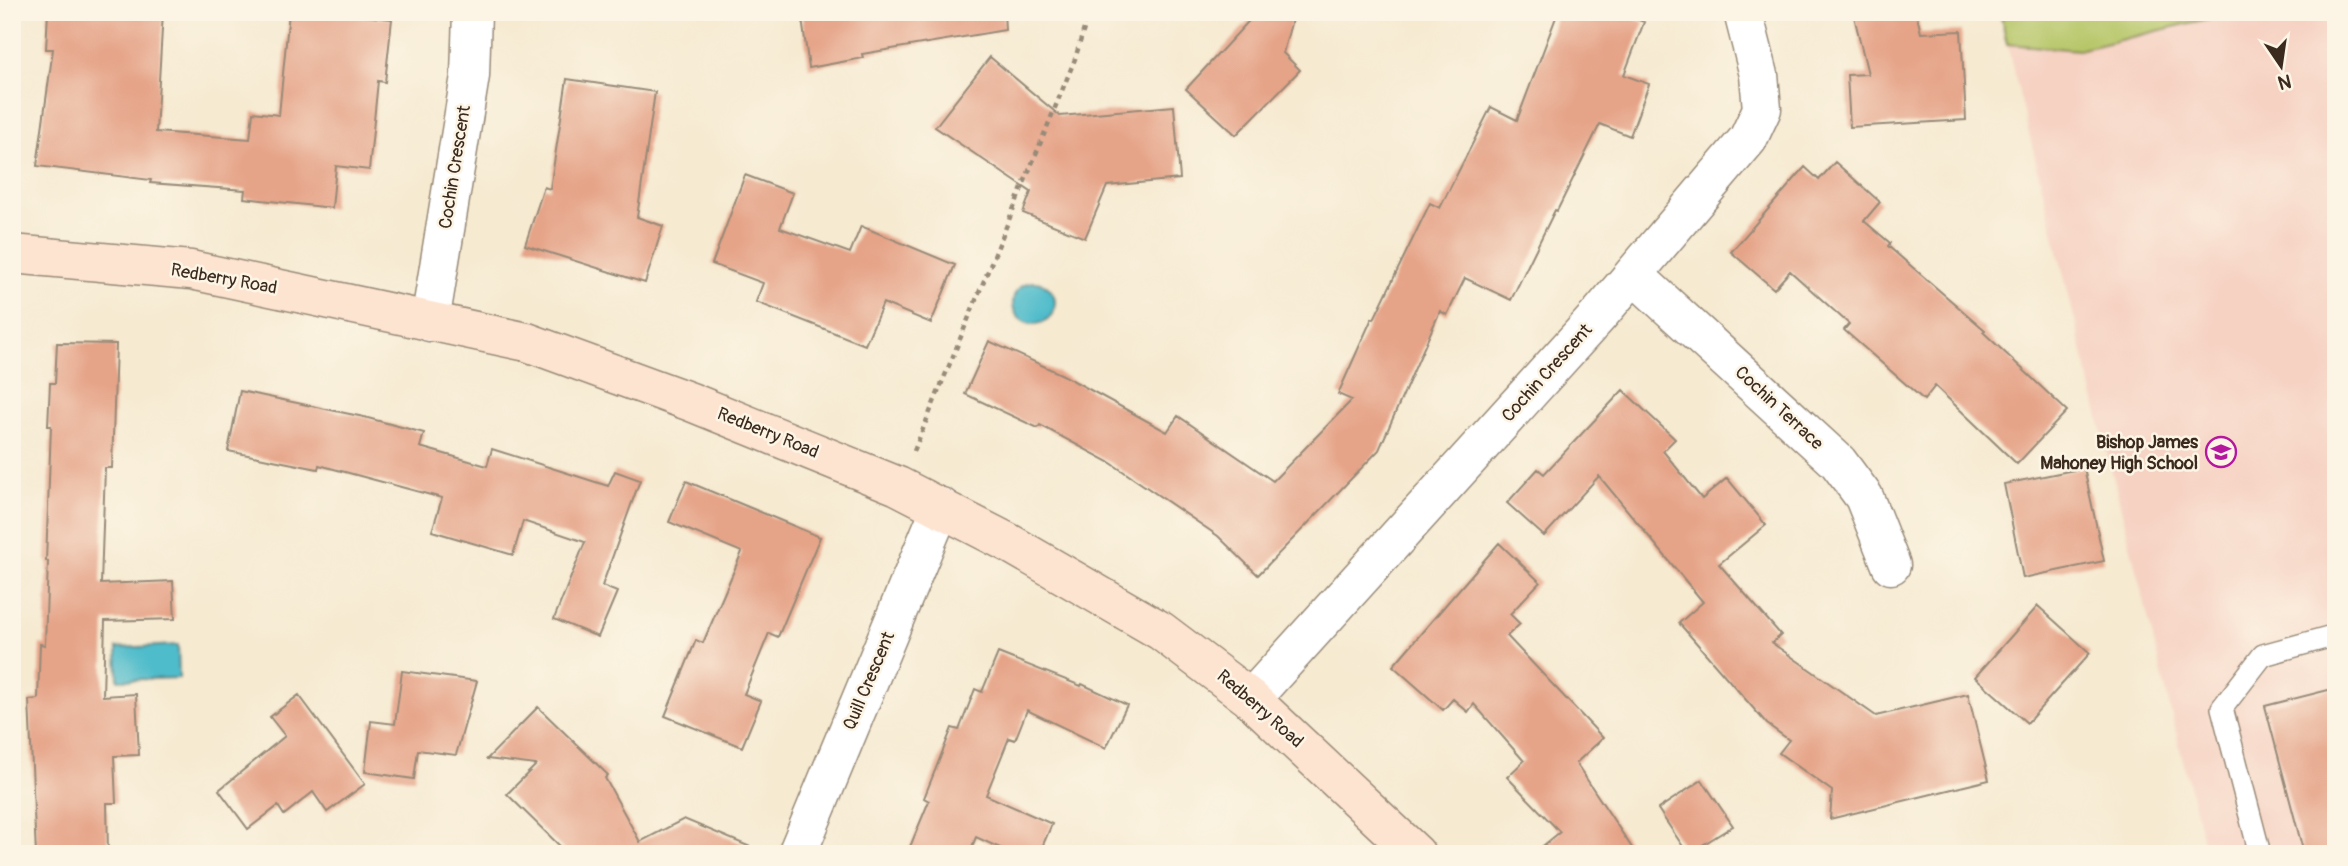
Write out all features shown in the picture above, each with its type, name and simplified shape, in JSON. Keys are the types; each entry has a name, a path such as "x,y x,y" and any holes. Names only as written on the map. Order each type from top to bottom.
{"street":[{"name":"Cochin Crescent","path":"430,322 470,76 472,12"},
{"name":"Cochin Crescent","path":"1251,699 1634,275 1748,139 1762,109 1759,75 1743,12"},
{"name":"Redberry Road","path":"12,254 191,270 540,346 691,402 898,486 941,507 1161,631 1251,699 1416,854"},
{"name":"Cochin Terrace","path":"1634,275 1838,462 1864,497 1891,565"},
{"name":"Quill Crescent","path":"797,854 941,507"}],"lane":[{"path":"2260,854 2222,708 2263,655 2336,635"}],"path":[{"path":"919,441 1075,59 1089,12"}],"shaded area":[{"name":"Bishop James Mahoney High School","path":"2235,12 2336,12 2336,854 2206,854 2007,44 2079,50"}],"green space":[{"path":"2000,12 2235,12 2079,50 2007,44"}],"water":[{"path":"1034,282 1049,288 1055,303 1049,318 1034,324 1019,318 1013,303 1019,288"},
{"path":"178,645 179,678 118,680 117,648"}],"building":[{"path":"48,12 163,12 156,132 250,139 253,112 279,115 289,12 324,12 392,19 385,82 378,81 369,170 336,166 332,208 244,198 245,190 150,183 151,180 37,166 53,49 46,49"},
{"path":"801,12 1004,12 1005,30 862,54 863,58 809,68"},
{"path":"1257,12 1294,12 1283,53 1300,70 1236,135 1186,89"},
{"path":"1558,12 1618,12 1644,22 1624,75 1649,84 1630,136 1600,124 1511,300 1465,278 1447,315 1440,311 1379,450 1258,575 1218,536 1111,463 1040,425 1038,428 965,394 989,341 1063,375 1167,432 1178,416 1273,481 1352,400 1338,394 1372,318 1374,319 1430,203 1440,208 1491,107 1517,120"},
{"path":"1853,12 1916,12 1921,33 1961,31 1966,120 1850,127 1847,75 1868,74"},
{"path":"990,57 1060,116 1174,106 1180,179 1107,186 1085,238 1023,213 1031,192 935,127"},
{"path":"567,79 655,92 637,217 663,226 645,283 525,245 544,187 550,189"},
{"path":"1835,162 1880,202 1864,221 1890,243 1888,246 1985,330 1983,332 2067,411 2017,464 1935,386 1924,400 1844,330 1849,324 1790,271 1774,289 1731,252 1805,167 1819,180"},
{"path":"745,175 793,193 780,228 850,253 861,226 955,265 931,323 883,303 865,345 756,302 763,283 712,264"},
{"path":"57,343 116,344 112,468 105,468 101,584 173,581 175,619 105,621 103,696 136,694 139,755 114,756 116,803 107,803 108,854 36,854 29,700 38,699 40,644 45,645 51,426 48,426 50,383 55,383"},
{"path":"1623,390 1675,439 1663,451 1702,499 1727,478 1766,525 1719,564 1781,635 1772,643 1876,716 1968,694 1989,780 1830,819 1832,791 1779,753 1789,740 1767,724 1679,623 1703,602 1599,476 1544,536 1507,503 1538,469 1544,474"},
{"path":"240,391 364,417 424,433 420,447 487,466 492,449 608,486 615,471 640,480 602,586 617,592 598,637 554,619 585,542 523,521 513,555 432,531 442,498 319,465 318,469 228,451"},
{"path":"2084,468 2104,561 2023,578 2004,484"},
{"path":"686,481 820,537 778,637 769,633 744,694 761,701 742,747 665,716 696,640 703,643 742,552 669,522"},
{"path":"1499,543 1540,582 1510,614 1520,624 1507,636 1603,738 1576,763 1636,854 1533,854 1560,832 1507,777 1524,761 1474,704 1468,712 1453,699 1443,710 1393,666"},
{"path":"2038,606 2090,653 2027,723 1975,677"},
{"path":"998,653 1081,686 1082,684 1127,705 1106,748 1027,710 1015,740 1009,738 986,795 1052,824 1039,854 1013,854 976,837 969,854 907,854 929,801 924,798 952,728 959,730 975,689 982,692"},
{"path":"402,671 477,681 456,755 418,750 414,779 365,772 371,721 395,724"},
{"path":"2336,688 2336,854 2304,854 2265,706"},
{"path":"299,695 365,784 327,812 313,792 284,815 278,806 248,829 219,790 285,736 270,717"},
{"path":"538,707 608,775 605,778 640,842 684,819 767,854 568,854 507,794 536,765 487,759"},
{"path":"1702,780 1733,826 1688,854 1658,809"}],"place":[{"name":"Bishop James Mahoney High School","path":"2221,452"}]}
